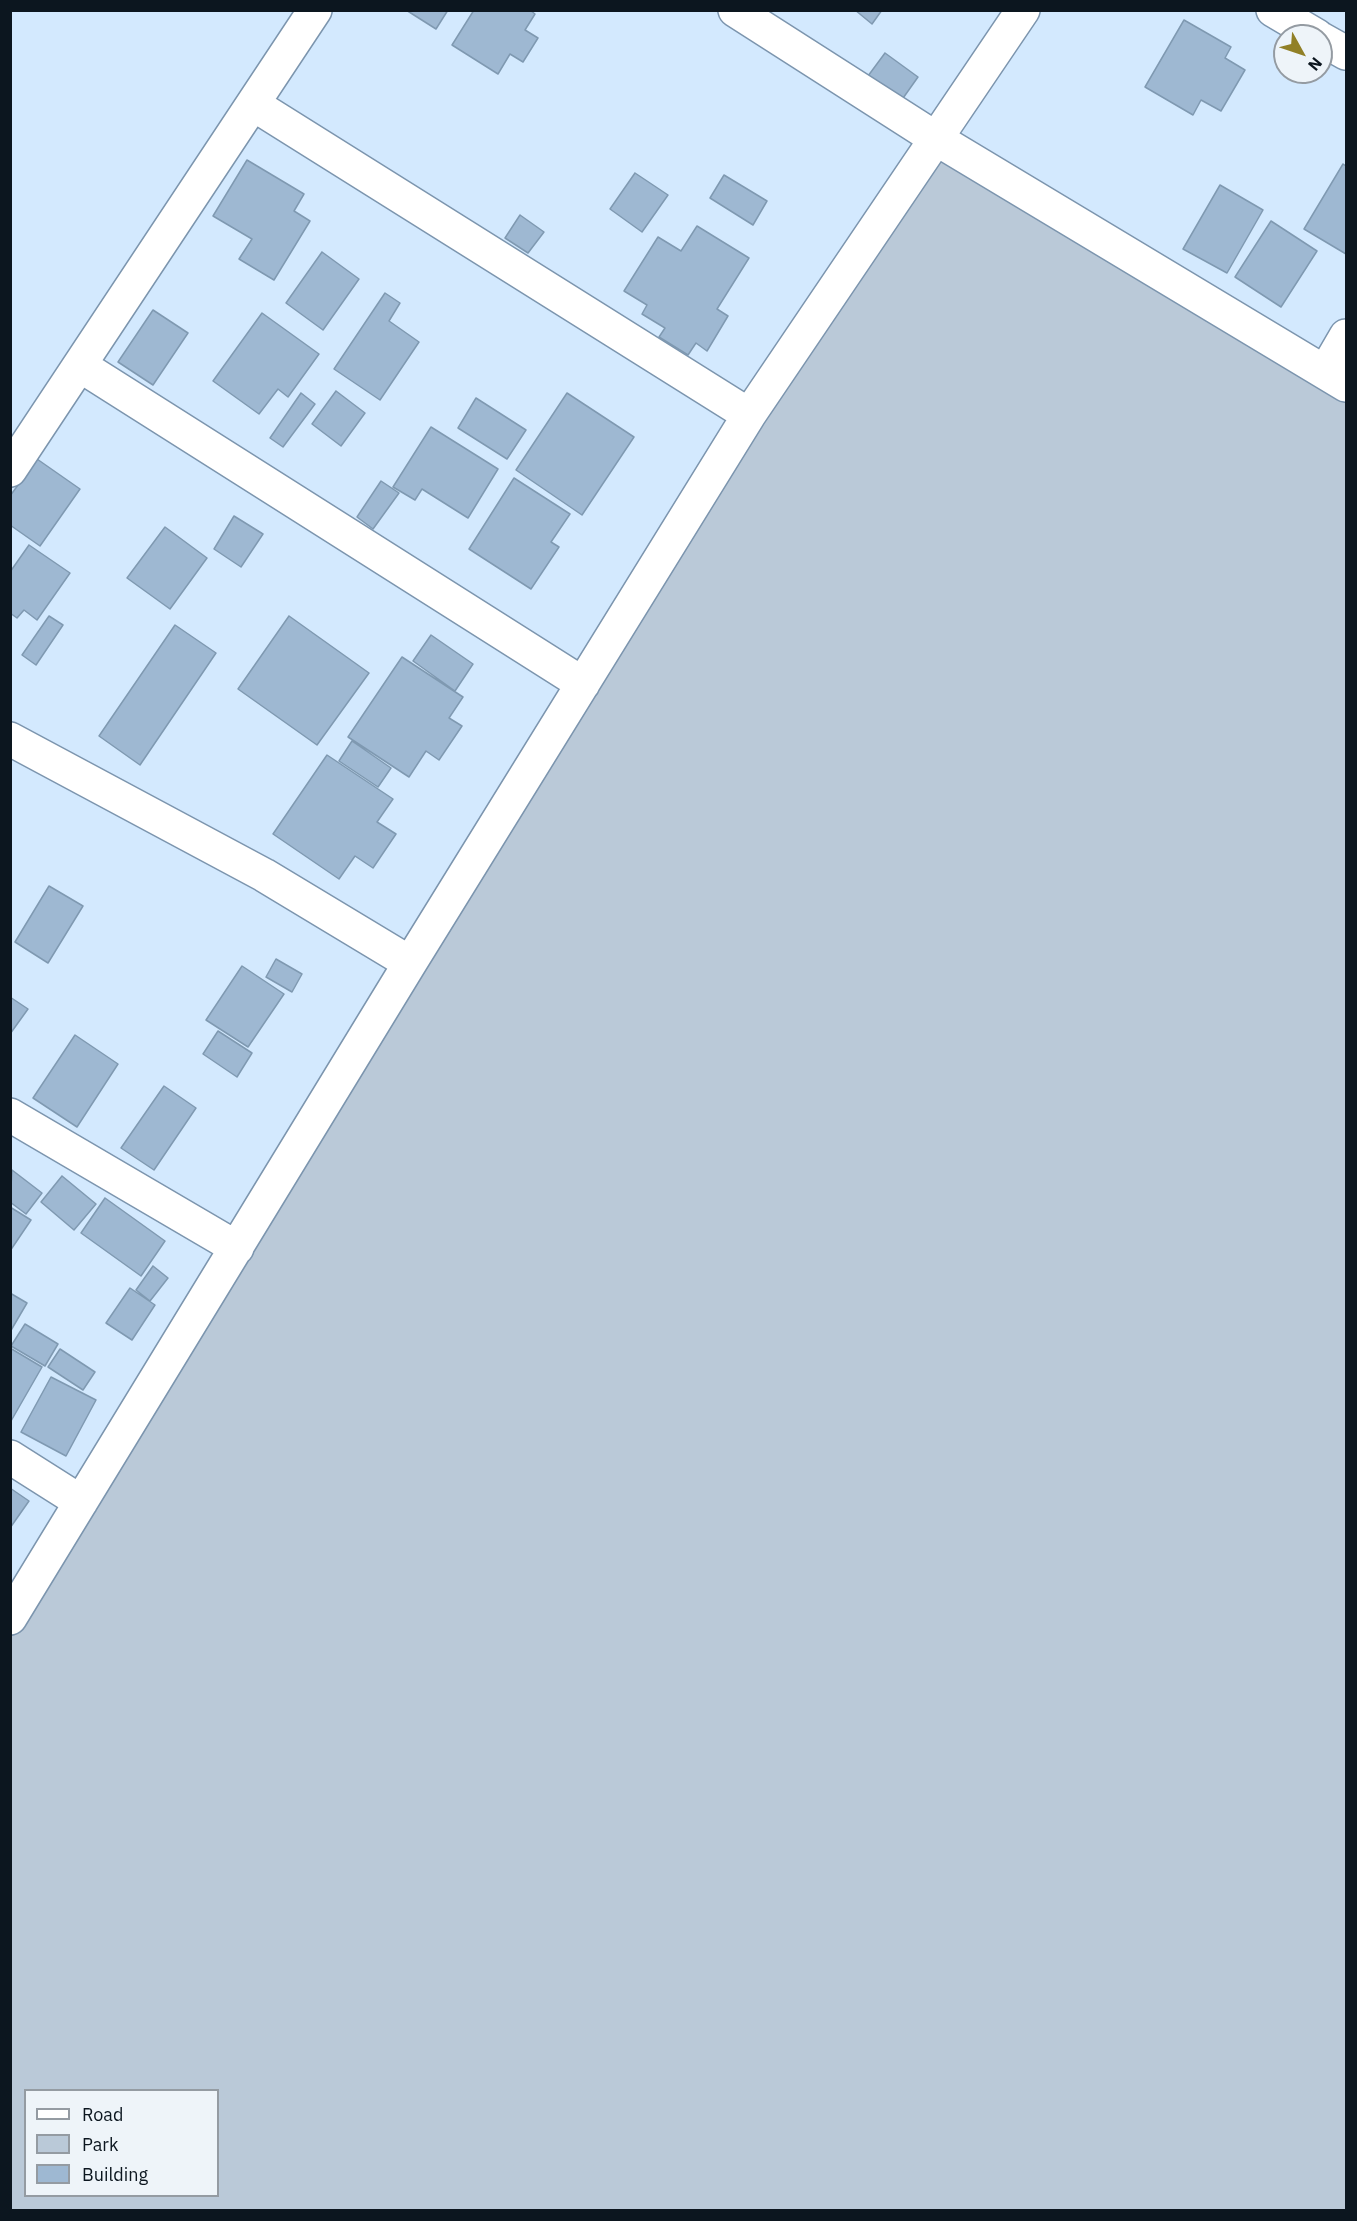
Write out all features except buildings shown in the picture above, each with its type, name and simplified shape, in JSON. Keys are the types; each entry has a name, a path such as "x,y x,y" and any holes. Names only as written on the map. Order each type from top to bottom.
{"street":[{"path":"10,470 315,10"},
{"path":"735,10 935,138 1336,378 1347,336"},
{"path":"10,1618 410,963 749,415 1023,10"},
{"path":"1273,10 1297,24"},
{"path":"1333,45 1347,53"},
{"path":"253,104 749,415"},
{"path":"81,366 583,684"},
{"path":"10,739 264,875 410,963"},
{"path":"10,1115 237,1248"},
{"path":"10,1457 81,1502"}],"green space":[{"path":"935,138 1346,400 1346,2210 11,2210 10,1639"}]}
